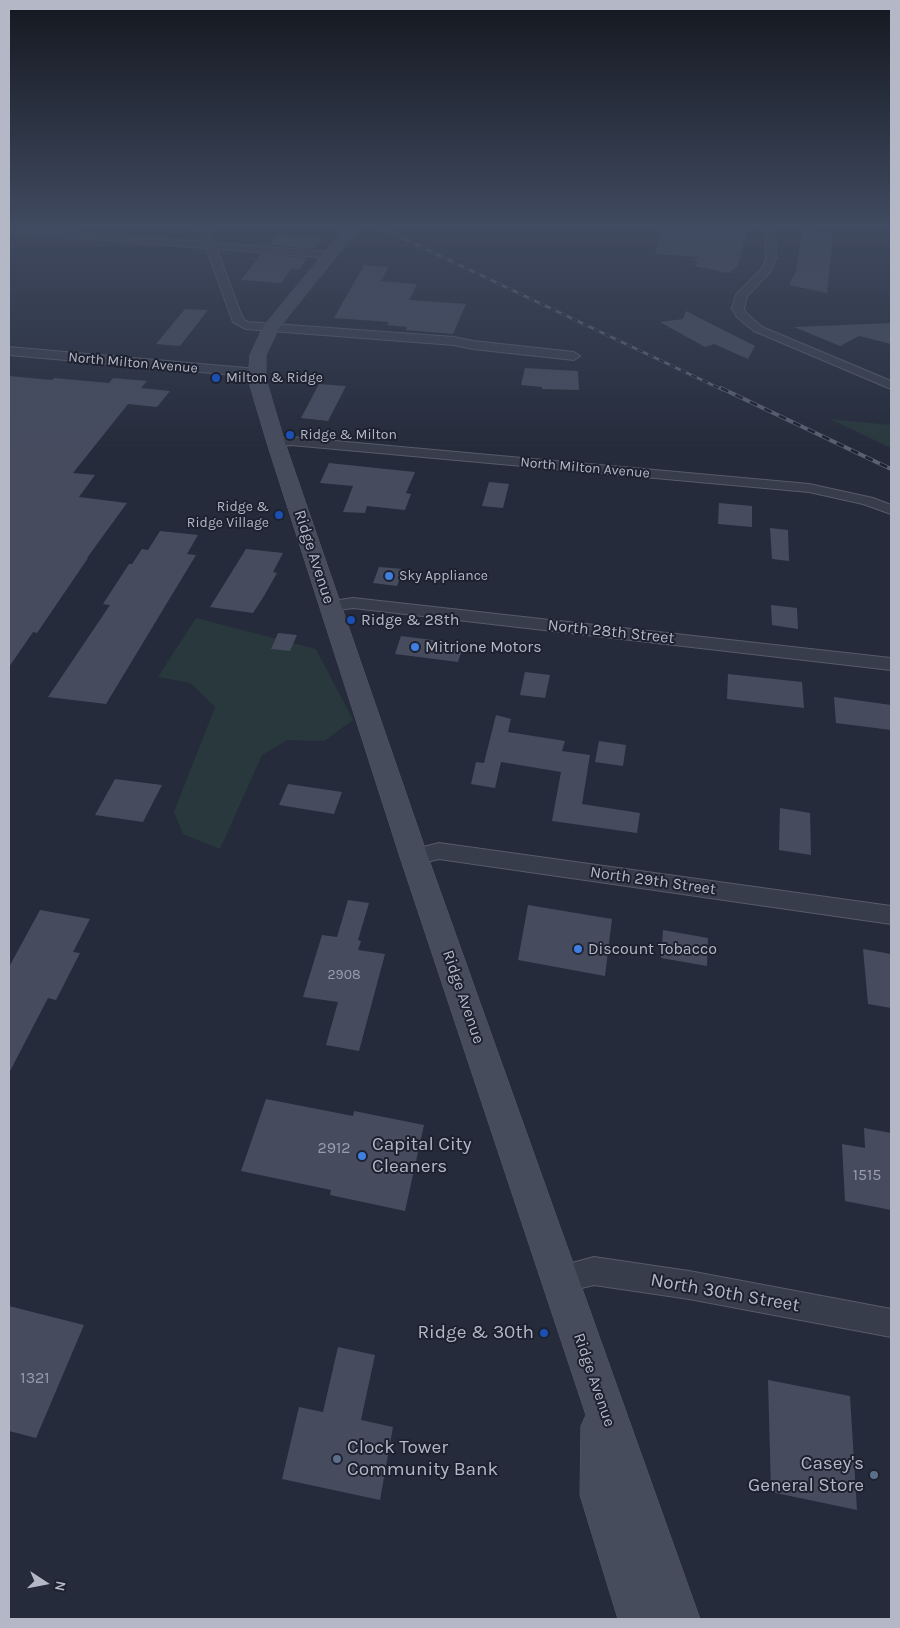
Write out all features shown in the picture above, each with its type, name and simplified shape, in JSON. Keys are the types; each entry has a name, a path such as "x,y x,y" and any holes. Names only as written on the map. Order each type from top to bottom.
{"street":[{"path":"231,302 239,322 250,326 454,341 473,345 574,356"},
{"name":"Ridge Avenue","path":"292,302 271,327 260,347 257,380 276,443 414,857 677,1619"},
{"path":"740,302 738,308 741,315 758,329 891,385"},
{"name":"North Milton Avenue","path":"10,352 257,373"},
{"path":"877,380 891,372"},
{"name":"North Milton Avenue","path":"276,443 291,441 809,488 868,501 891,510"},
{"name":"North 28th Street","path":"331,606 363,604 891,664"},
{"name":"North 29th Street","path":"414,857 439,851 891,915"},
{"name":"North 30th Street","path":"560,1279 594,1271 689,1285 891,1323"},
{"path":"602,1405 602,1495 641,1619"}],"shaded area":[{"path":"830,419 891,425 891,448"},
{"path":"196,618 316,649 353,720 324,741 287,740 262,755 220,849 183,834 174,812 215,707 190,683 158,677"}],"building":[{"path":"343,302 437,302 466,304 453,334 406,330 407,327 387,325 389,322 334,318"},
{"path":"185,309 208,310 180,346 156,344"},
{"path":"686,311 755,346 748,359 714,344 705,347 660,322 683,319"},
{"path":"891,323 891,344 859,336 840,346 794,327"},
{"path":"525,368 578,371 579,390 542,389 542,387 521,385"},
{"path":"9,376 109,383 113,378 147,381 141,388 170,391 157,407 128,404 73,473 95,475 79,497 127,503 87,558 37,633 33,632 9,667"},
{"path":"319,384 346,386 328,421 301,418"},
{"path":"329,463 415,472 406,493 411,494 405,510 367,506 365,513 343,512 353,486 320,483"},
{"path":"489,482 509,484 503,508 482,506"},
{"path":"719,503 752,506 752,527 718,524"},
{"path":"770,528 788,530 789,561 772,559"},
{"path":"160,531 198,535 187,554 196,555 106,704 48,697 110,605 103,604 129,564 132,564 142,549 148,550"},
{"path":"246,549 283,553 273,572 277,573 264,596 253,613 210,607"},
{"path":"379,567 403,569 397,586 373,583"},
{"path":"771,605 797,608 798,629 772,625"},
{"path":"278,633 297,635 290,651 271,649"},
{"path":"401,636 464,644 458,662 395,654"},
{"path":"525,672 550,675 545,698 520,695"},
{"path":"728,674 802,682 804,708 727,699"},
{"path":"834,697 891,705 891,730 836,723"},
{"path":"496,715 511,719 508,732 565,741 562,751 590,755 582,804 640,813 637,833 552,821 561,772 501,762 495,788 471,784 476,762 484,763"},
{"path":"599,741 626,745 623,766 595,762"},
{"path":"115,779 162,785 143,822 95,815"},
{"path":"288,784 342,792 334,814 279,805"},
{"path":"780,808 810,813 811,855 779,850"},
{"path":"348,900 369,903 358,940 361,941 358,950 385,954 359,1051 326,1045 338,1002 303,997 322,935 337,937"},
{"path":"528,905 612,919 605,976 518,960"},
{"path":"40,910 90,919 73,952 80,953 56,1000 48,998 9,1073 9,967"},
{"path":"663,930 708,938 707,966 661,958"},
{"path":"863,949 891,954 891,1008 868,1004"},
{"path":"266,1099 353,1116 354,1111 424,1125 405,1211 330,1195 331,1190 241,1171"},
{"path":"864,1128 891,1133 891,1210 845,1201 842,1144 865,1148"},
{"path":"9,1306 84,1325 36,1438 9,1431"},
{"path":"338,1347 375,1355 361,1420 393,1427 380,1500 282,1479 299,1407 323,1412"},
{"path":"768,1380 850,1396 857,1510 771,1492"}],"railway":[{"path":"537,302 723,390"},
{"path":"721,388 891,469"}],"place":[{"name":"Milton & Ridge","path":"216,378"},
{"name":"Ridge & Milton","path":"290,435"},
{"name":"Ridge & Ridge Village","path":"279,515"},
{"name":"Sky Appliance","path":"389,576"},
{"name":"Ridge & 28th","path":"351,620"},
{"name":"Mitrione Motors","path":"415,647"},
{"name":"Discount Tobacco","path":"578,949"},
{"name":"Capital City Cleaners","path":"362,1156"},
{"name":"Ridge & 30th","path":"544,1333"},
{"name":"Clock Tower Community Bank","path":"337,1459"},
{"name":"Casey's General Store","path":"874,1475"}]}
